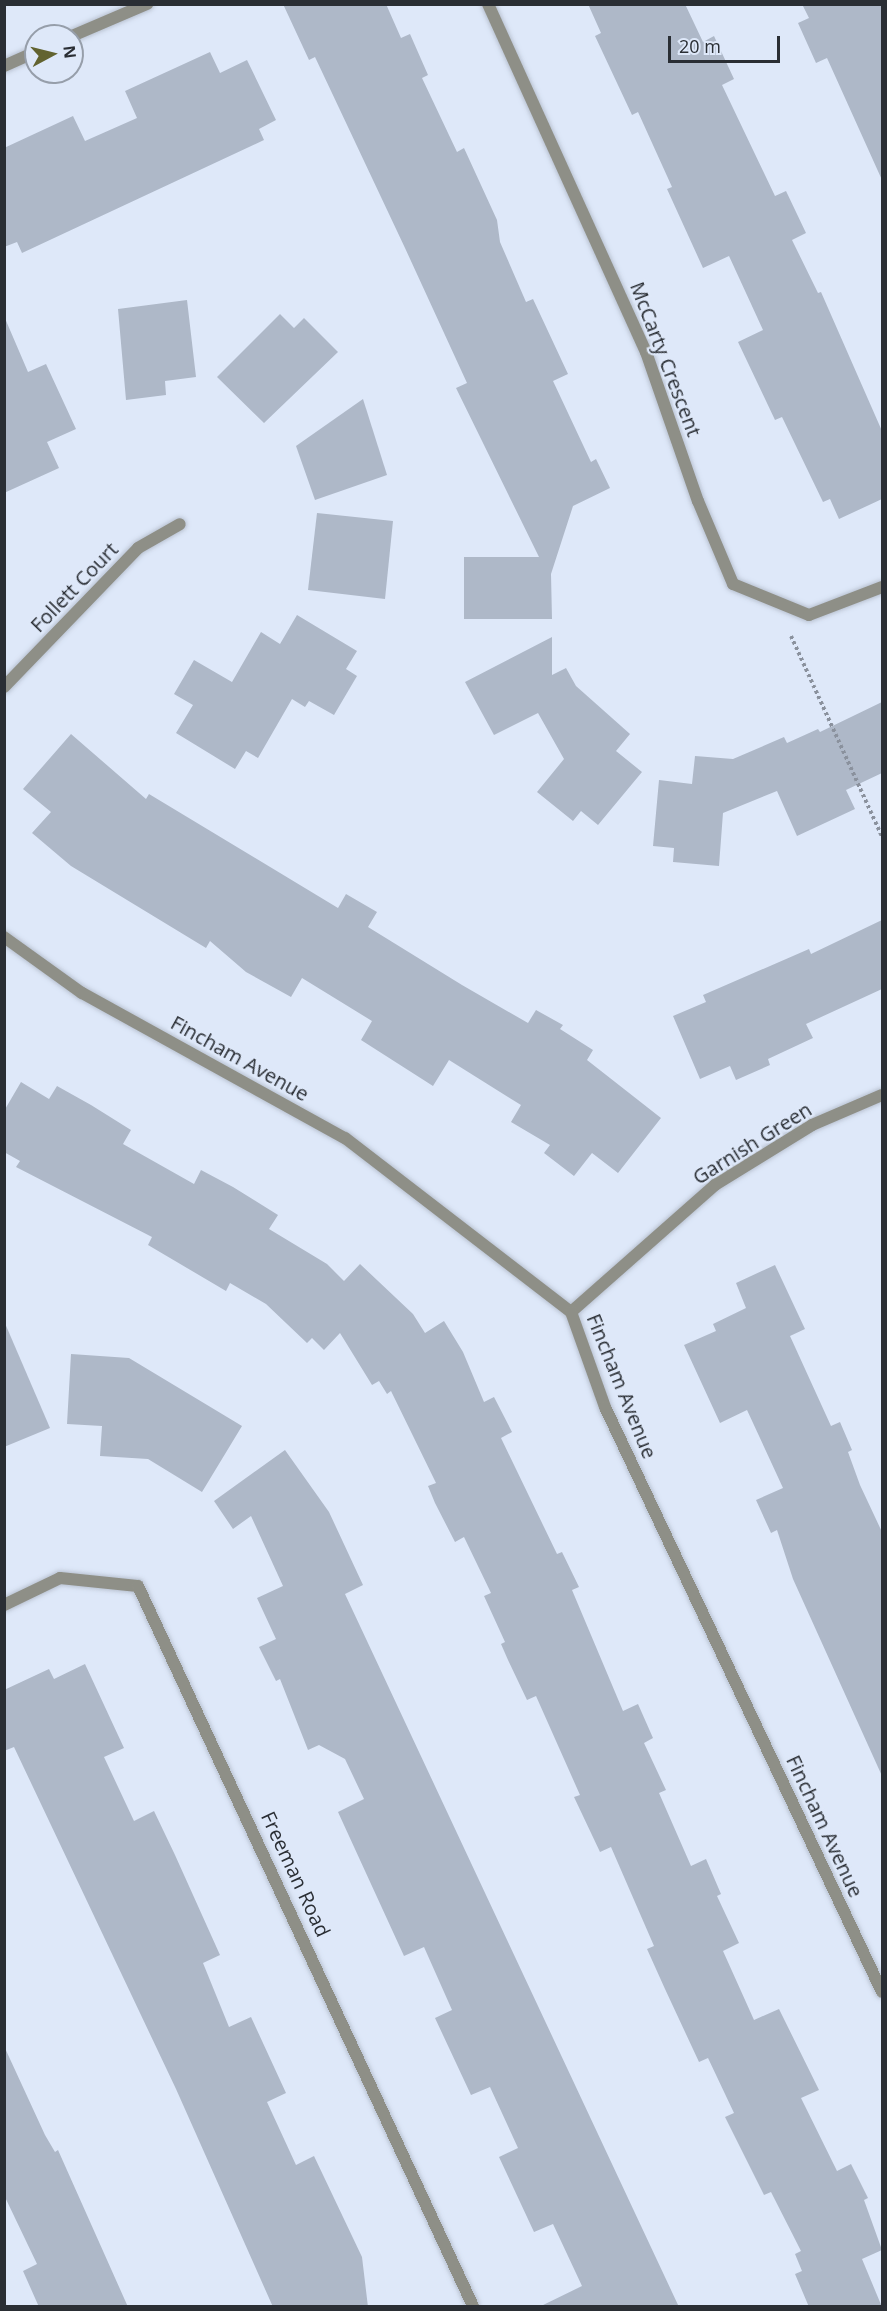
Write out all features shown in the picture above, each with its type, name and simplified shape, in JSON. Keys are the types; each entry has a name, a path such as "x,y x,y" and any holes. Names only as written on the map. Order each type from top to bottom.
{"street":[{"path":"84,31 147,4"},
{"name":"McCarty Crescent","path":"488,4 646,352 698,501 733,584 809,615 882,587"},
{"path":"4,66 24,57"},
{"name":"Follett Court","path":"4,687 138,548 180,524"},
{"name":"Fincham Avenue","path":"4,937 82,993 345,1138 571,1312 605,1407 882,1992"},
{"name":"Garnish Green","path":"571,1312 715,1185 812,1125 882,1095"},
{"name":"Freeman Road","path":"4,1605 60,1578 138,1586 474,2307"}],"path":[{"path":"775,601 882,837"}],"building":[{"path":"283,4 386,4 401,38 410,34 428,75 422,78 457,152 464,148 497,220 500,242 526,302 533,299 568,374 553,381 591,462 596,459 610,488 573,506 551,574 552,619 464,619 464,557 539,557 456,388 467,383 405,248 315,57 309,60"},
{"path":"588,4 685,4 703,42 714,36 734,79 722,85 775,196 786,191 806,233 792,240 818,293 821,292 882,431 882,499 839,519 830,499 823,502 782,417 775,420 738,342 763,330 729,256 703,268 667,189 672,187 638,112 632,115 595,36 601,33"},
{"path":"802,4 882,4 882,180 827,58 816,63 798,23 809,18"},
{"path":"210,52 220,73 247,60 276,120 259,129 264,140 22,253 17,242 4,247 4,148 73,116 85,141 137,118 125,91"},
{"path":"187,300 196,377 165,381 166,395 126,400 118,309"},
{"path":"280,314 294,328 304,318 338,352 264,423 217,377"},
{"path":"4,316 28,372 46,364 76,429 47,442 59,468 4,493"},
{"path":"363,399 387,475 315,500 296,446"},
{"path":"317,513 393,521 385,599 308,590"},
{"path":"297,615 357,651 346,669 357,676 334,715 309,701 305,707 292,699 258,758 246,751 235,769 176,733 193,705 174,694 194,660 232,682 261,632 280,644"},
{"path":"552,637 552,675 566,668 576,686 630,734 616,751 642,772 598,825 581,811 573,821 537,792 564,759 538,713 494,735 465,682"},
{"path":"882,702 882,773 846,790 855,809 797,836 777,791 723,813 719,866 673,862 674,848 653,846 659,780 692,784 695,756 733,759 784,737 787,743 818,729 820,732"},
{"path":"71,734 146,799 149,794 338,908 346,894 377,912 368,927 528,1023 536,1010 563,1025 560,1029 593,1050 587,1060 661,1118 618,1173 592,1153 574,1176 544,1153 550,1145 511,1122 521,1105 449,1060 433,1086 361,1040 372,1021 302,978 291,997 246,972 210,941 206,948 71,866 32,833 51,812 23,789"},
{"path":"882,920 882,989 806,1024 813,1038 768,1059 770,1065 736,1080 730,1066 700,1079 673,1016 706,1002 703,995 809,949 811,954"},
{"path":"21,1082 49,1099 57,1086 91,1105 131,1130 123,1144 194,1184 201,1170 233,1187 278,1215 269,1229 327,1264 344,1281 360,1264 413,1314 425,1333 444,1321 463,1352 484,1402 494,1397 512,1432 501,1438 557,1554 562,1552 579,1587 572,1590 623,1711 638,1704 653,1738 644,1743 666,1790 659,1793 691,1866 706,1859 721,1894 717,1896 739,1943 723,1951 754,2020 779,2009 819,2090 801,2098 837,2171 851,2164 868,2198 864,2200 882,2250 862,2259 882,2307 809,2307 795,2274 802,2271 795,2254 801,2251 771,2192 764,2195 725,2117 734,2113 708,2058 699,2062 647,1949 654,1946 611,1847 600,1852 574,1797 580,1795 536,1696 527,1700 501,1644 505,1642 484,1596 491,1593 464,1537 455,1542 435,1503 428,1486 436,1483 391,1391 387,1394 379,1381 372,1385 340,1333 324,1350 312,1338 307,1343 266,1304 230,1283 226,1291 148,1245 152,1237 16,1167 20,1161 4,1152 4,1111"},
{"path":"775,1265 805,1329 790,1336 831,1426 840,1422 852,1450 848,1452 860,1485 882,1532 882,1776 793,1579 777,1530 771,1533 756,1500 783,1488 747,1410 720,1423 684,1345 716,1331 713,1324 746,1308 736,1283"},
{"path":"4,1321 50,1428 4,1447"},
{"path":"71,1354 129,1358 242,1426 202,1492 148,1459 100,1456 102,1426 67,1424"},
{"path":"285,1450 329,1512 363,1585 345,1594 679,2307 539,2307 582,2286 553,2224 534,2232 499,2157 518,2148 490,2087 471,2095 435,2018 452,2010 424,1947 404,1956 338,1812 364,1799 345,1759 319,1745 308,1750 280,1679 276,1681 259,1647 276,1639 257,1598 283,1586 251,1516 233,1529 214,1501"},
{"path":"85,1664 124,1748 104,1757 134,1821 154,1811 220,1955 203,1963 229,2027 251,2017 286,2093 267,2102 296,2165 314,2156 362,2257 368,2307 273,2307 176,2089 14,1747 4,1751 4,1690 49,1669 54,1679"},
{"path":"4,2046 45,2135 55,2152 58,2150 128,2307 39,2307 23,2271 37,2264 4,2195"}]}
